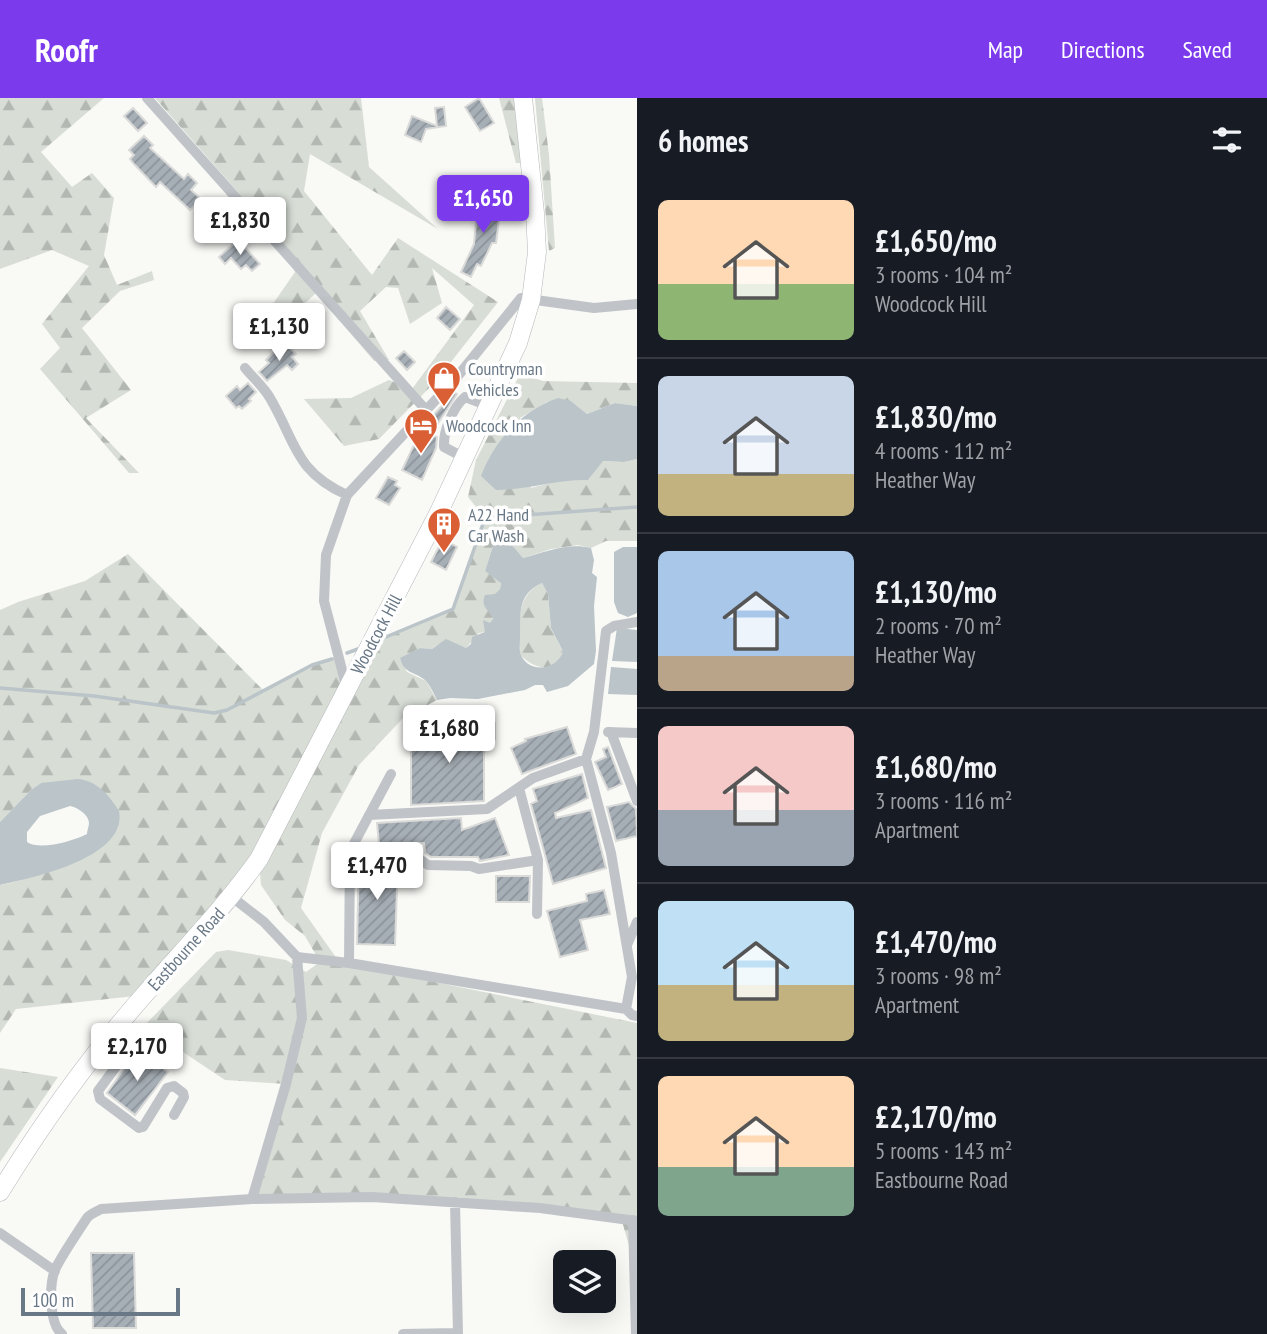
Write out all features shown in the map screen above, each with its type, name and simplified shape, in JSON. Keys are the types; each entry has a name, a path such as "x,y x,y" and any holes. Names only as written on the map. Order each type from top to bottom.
{"highway":[{"name":"Woodcock Hill","path":"346,689 438,514 518,344 531,300 537,252 523,98"},
{"name":"Eastbourne Road","path":"0,1192 39,1129 109,1037 232,897 259,859 329,728 346,689"}],"street":[{"path":"147,98 426,410"},
{"name":"Woodcock Hill","path":"346,689 324,601 326,555 347,495 457,377 521,298 531,300"},
{"path":"531,300 594,308 637,304"},
{"path":"245,369 268,394 299,458 311,474 347,495"},
{"path":"465,458 444,447 443,440 457,404 465,397 489,406"},
{"path":"626,1009 632,977 611,853 586,759 594,732 606,631 614,626 637,622"},
{"path":"594,732 637,733"},
{"path":"611,732 637,801"},
{"path":"369,815 487,809 533,778 586,759"},
{"path":"349,963 350,851 391,774"},
{"path":"519,788 538,860 537,914"},
{"path":"350,851 411,853 428,865 471,866 479,869 538,860"},
{"path":"232,897 264,922 297,957 302,1018 286,1084 252,1199"},
{"path":"626,946 637,922"},
{"path":"297,957 349,963 626,1009 637,1016"},
{"path":"109,1037 121,1048 123,1057 98,1091 100,1100 138,1128 143,1127 167,1088 174,1086 184,1097 174,1115"},
{"path":"62,1334 54,1321 51,1304 55,1271 89,1215 101,1209 252,1199 372,1197 540,1208 635,1220 636,1334"},
{"path":"403,1334 458,1334 455,1202"},
{"path":"0,1233 55,1271"}],"green space":[{"path":"0,98 104,98 41,152 72,187 92,173 114,198 104,255 117,285 152,271 154,280 120,291 82,328 131,390 86,418 139,473 129,473 40,369 60,348 42,324 89,266 52,250 0,269"},
{"path":"155,98 361,98 369,167 438,229 310,154 304,191 372,275 398,238 498,302 436,381 379,439 344,446 304,399 351,398 389,380 412,389 474,305 432,268 442,303 410,324 398,288 386,287 360,311 389,360 374,361 316,293 289,318 259,324 295,272 275,234"},
{"path":"499,98 516,98 521,163 516,163"},
{"path":"535,98 542,98 549,155 555,248 549,251"},
{"path":"520,374 543,381 637,383 637,406 615,403 587,414 571,401 547,402 520,418 531,488 564,479 588,480 602,461 624,462 637,459 637,541 606,541 591,548 578,545 551,549 523,558 502,536 493,546 485,571 501,582 495,595 485,595 493,619 490,624 485,621 485,632 479,633 466,648 445,643 432,649 420,648 400,659 407,672 426,681 437,700 403,718 359,765 322,833 301,908 340,963 637,1023 637,1274 620,1214 455,1202 252,1199 286,1084 225,1080 144,1026 216,952 228,950 286,960 306,972 320,962 305,936 285,920 261,885 259,860 144,995 16,1009 0,1033 0,885 47,869 118,824 41,783 0,822 0,610 85,581 128,554 263,690 312,665 338,656 346,688 376,641 453,608 485,518 468,497 476,460"},
{"path":"542,583 548,594 551,628 563,651 555,664 543,667 531,663 520,654 520,613 526,596"},
{"path":"0,1068 58,1077 0,1162"}],"shaded area":[{"path":"558,398 571,401 587,414 615,403 637,406 637,459 624,462 603,461 588,480 496,490 481,476 494,450 521,419"},
{"path":"503,535 523,558 565,547 591,548 594,560 592,573 597,577 594,664 568,686 547,692 543,685 535,685 525,690 478,699 437,700 427,682 407,670 400,658 420,648 432,649 446,639 466,648 471,644 472,637 485,632 483,620 490,623 493,619 484,605 485,595 495,594 501,583 485,571 493,546","holes":["542,583 548,594 551,628 563,651 550,666 536,667 525,661 520,653 522,606 528,593"]},
{"path":"623,547 637,547 637,613 628,617 618,613 614,602 614,552"},
{"path":"617,628 637,630 637,662 612,661"},
{"path":"611,667 637,669 637,695 608,694"},
{"path":"78,779 97,786 107,794 119,811 118,827 109,841 75,863 0,885 0,822 41,783","holes":["73,807 87,817 87,834 48,845 40,846 27,842 27,832 40,816"]}],"building":[{"path":"479,98 494,123 480,131 465,107"},
{"path":"444,107 446,126 426,129 421,142 405,135 412,116 437,126 435,108"},
{"path":"133,108 147,123 138,131 124,116"},
{"path":"144,136 153,145 150,148 184,179 188,174 197,183 191,190 201,199 190,210 160,182 156,187 130,159 134,155 129,150"},
{"path":"478,201 501,205 496,243 492,243 481,266 477,264 471,277 461,272 474,244"},
{"path":"214,215 227,228 218,237 206,223"},
{"path":"238,240 260,264 252,271 246,265 241,269 231,258 225,264 219,257"},
{"path":"446,307 460,319 450,330 437,318"},
{"path":"289,347 296,354 292,357 298,364 292,370 287,365 267,381 259,372 269,363 266,360 277,349 281,354"},
{"path":"404,351 415,362 407,370 396,358"},
{"path":"248,383 256,392 242,409 239,406 236,408 226,396 237,386 240,390"},
{"name":"Woodcock Inn","path":"454,392 457,394 431,434 437,437 436,448 422,480 402,470 422,428"},
{"path":"388,477 397,481 395,485 400,488 389,505 376,498"},
{"name":"A22 Hand Car Wash","path":"443,539 457,547 446,570 431,562"},
{"path":"465,723 495,723 495,739 484,739 484,801 411,805 411,731 465,731"},
{"path":"567,727 576,754 522,774 511,748 526,741 525,739"},
{"path":"608,747 622,784 608,790 595,762 606,757 603,749"},
{"path":"582,774 588,798 555,813 556,818 591,810 606,868 553,884 531,804 537,801 533,789"},
{"path":"629,802 636,809 637,836 616,841 607,807"},
{"path":"461,818 462,830 495,818 509,855 480,861 478,857 431,857 425,853 424,843 379,844 377,823"},
{"path":"359,859 398,860 395,945 357,944"},
{"path":"496,876 530,876 529,902 496,902"},
{"path":"604,890 610,914 580,920 588,950 560,957 547,911 587,901 586,894"},
{"path":"143,1053 168,1072 135,1115 107,1093 129,1062 133,1066"},
{"path":"91,1253 134,1253 136,1328 93,1328"}],"waterway":[{"path":"381,639 453,609 485,518 637,507"},
{"path":"347,653 358,649"},
{"path":"0,688 94,696 214,713 227,710 312,665 332,659"}],"place":[{"name":"Countryman Vehicles","path":"444,408"},
{"name":"Woodcock Inn","path":"421,455"},
{"name":"A22 Hand Car Wash","path":"444,554"}]}
